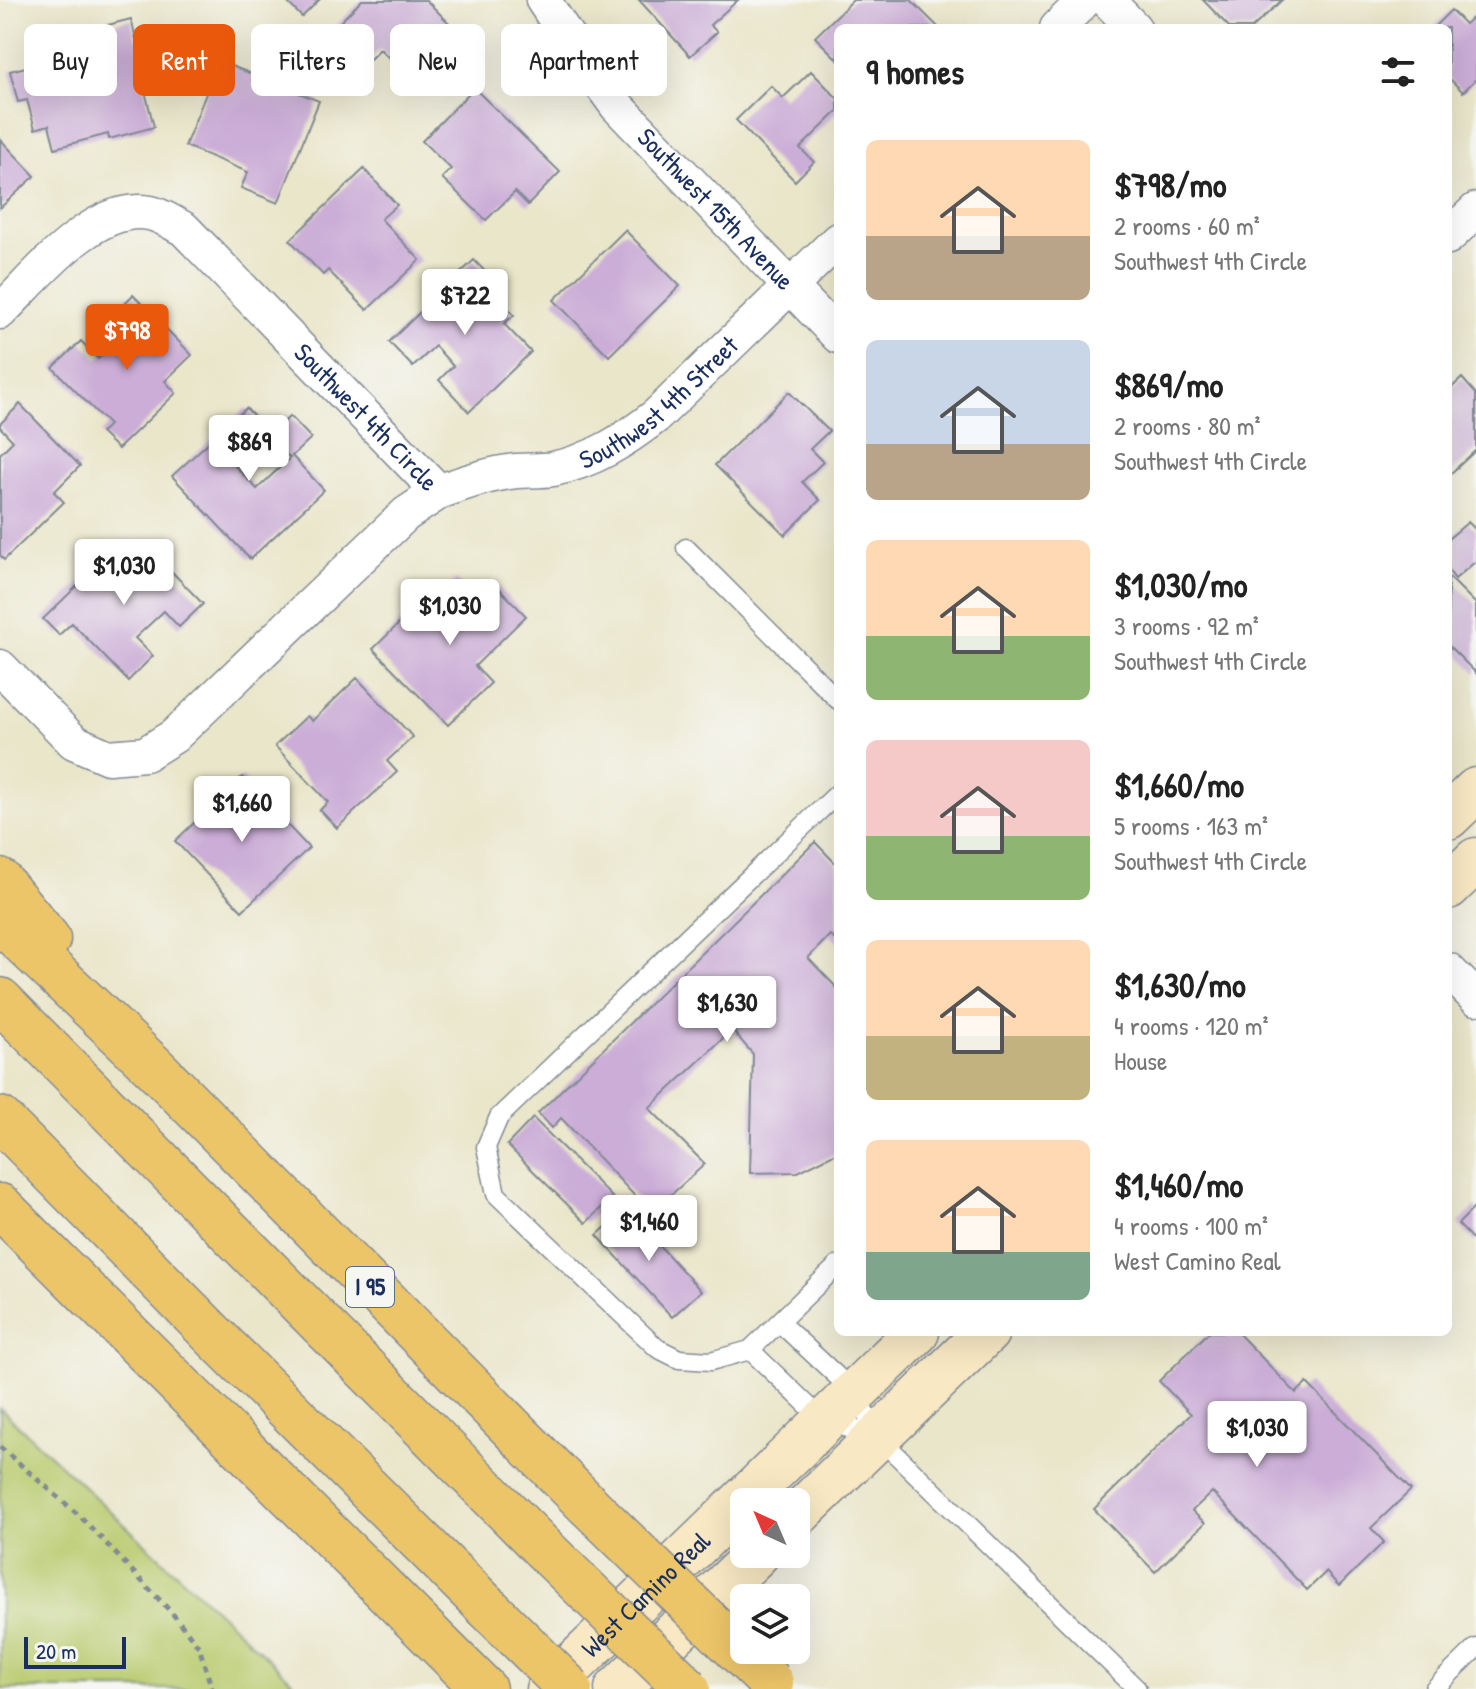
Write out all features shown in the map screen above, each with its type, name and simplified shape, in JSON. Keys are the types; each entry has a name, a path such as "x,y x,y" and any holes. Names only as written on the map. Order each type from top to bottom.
{"highway":[{"path":"0,881 154,1067"},
{"name":"I 95","path":"0,921 154,1067 588,1505 774,1686"},
{"path":"0,1000 543,1548 688,1689"},
{"path":"0,1119 230,1353 570,1689"},
{"path":"0,1206 484,1689"}],"street":[{"name":"Southwest 15th Avenue","path":"543,0 617,106 834,332"},
{"path":"1061,24 1085,0"},
{"path":"1107,0 1130,24"},
{"path":"1452,233 1476,210"},
{"name":"Southwest 4th Circle","path":"0,312 81,233 114,214 150,213 184,229 439,492 406,514 174,736 145,754 108,757 74,742 0,667"},
{"name":"Southwest 4th Street","path":"439,492 475,479 514,471 553,469 591,458 626,440 656,416 834,244"},
{"path":"1452,813 1476,790"},
{"path":"1452,883 1476,860"},
{"path":"1452,974 1476,998"},
{"name":"West Camino Real","path":"548,1689 913,1336"},
{"path":"810,1503 983,1336"},
{"name":"West Camino Real","path":"617,1689 742,1568"}],"lane":[{"path":"686,548 834,696"},
{"path":"834,797 499,1117 486,1147 496,1194 657,1348 679,1359 711,1361 750,1350 834,1269"},
{"path":"779,1322 839,1407 878,1437"},
{"path":"750,1350 839,1407 878,1437 1137,1689"},
{"path":"1434,1689 1476,1648"}],"path":[{"path":"0,1447 81,1517 172,1613 199,1647 212,1689"}],"green space":[{"path":"0,1408 292,1681 278,1689 0,1689"}],"building":[{"path":"285,0 319,0 302,17"},
{"path":"362,0 426,0 450,24 390,24 390,59 380,49 374,55 374,24 338,24"},
{"path":"639,0 738,0 710,25 717,32 690,56 667,31 667,24 661,24"},
{"path":"853,0 911,0 935,24 834,24 834,56 815,37"},
{"path":"1203,0 1282,0 1256,24 1226,24"},
{"path":"1451,10 1465,24 1476,14 1476,79 1463,92 1452,81 1452,24 1437,24"},
{"path":"131,19 133,96 146,96 154,127 109,139 108,134 55,148 49,125 35,129 27,100 18,102 10,71 24,68 24,96 117,96 117,24 112,24"},
{"path":"235,67 251,74 251,96 306,96 319,101 278,203 241,188 248,172 185,146 205,96 235,96"},
{"path":"811,71 834,95 834,115 800,148 814,162 795,181 736,120 771,86 783,98"},
{"path":"466,96 482,96 560,172 528,205 515,192 486,220 442,178 451,169 422,141"},
{"path":"0,139 35,176 0,208"},
{"path":"364,169 397,205 381,219 420,260 367,310 328,270 323,275 290,240"},
{"path":"625,230 680,286 609,356 554,300"},
{"path":"474,260 494,281 488,287 514,315 504,324 531,352 469,412 439,380 453,366 435,346 413,367 389,342"},
{"path":"133,295 192,355 165,381 176,393 118,449 101,433 109,425 53,368 81,341 98,359 125,334 109,318"},
{"path":"1462,378 1476,394 1476,450 1452,472 1452,387"},
{"path":"789,392 829,431 810,449 823,462 802,482 820,500 785,535 715,465"},
{"path":"20,404 80,466 54,492 64,502 4,560 0,555 0,454 13,441 0,424"},
{"path":"246,408 270,433 234,465 257,489 290,458 269,437 290,416 311,438 292,456 324,490 250,559 172,476"},
{"path":"1468,522 1476,530 1476,561 1455,579 1452,575 1452,536"},
{"path":"144,543 203,604 179,627 164,611 135,638 153,656 128,681 72,623 59,635 43,619 106,558 116,569"},
{"path":"456,580 474,600 493,582 526,616 475,666 491,683 448,725 373,649 418,605 434,621 445,610 436,600"},
{"path":"1452,580 1476,604 1476,673 1452,649"},
{"path":"357,678 413,737 387,761 397,772 337,828 320,810 328,802 275,746 307,716 312,721"},
{"path":"242,777 309,848 242,911 175,841"},
{"path":"815,842 834,862 834,939 830,935 808,958 834,985 834,1154 798,1172 750,1173 753,1054 732,1030 649,1108 705,1164 651,1213 561,1118 552,1128 538,1113"},
{"path":"533,1118 612,1197 586,1223 507,1145"},
{"path":"1476,1206 1476,1243 1458,1224"},
{"path":"626,1209 701,1291 672,1317 597,1235"},
{"path":"1205,1336 1241,1336 1296,1393 1307,1383 1411,1490 1371,1528 1384,1542 1339,1586 1326,1572 1307,1590 1212,1492 1192,1511 1205,1523 1155,1572 1094,1509 1191,1414 1159,1381"}]}
